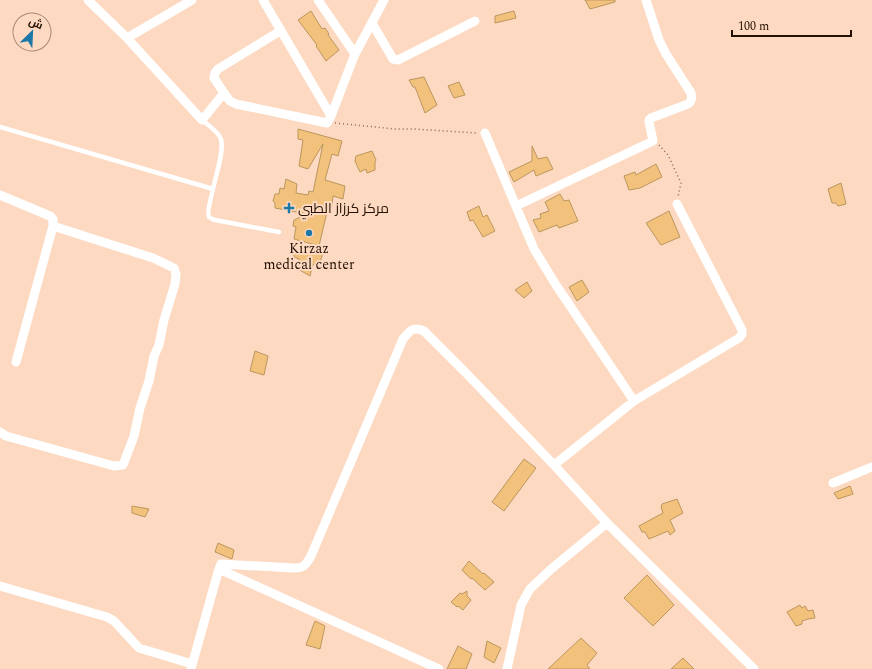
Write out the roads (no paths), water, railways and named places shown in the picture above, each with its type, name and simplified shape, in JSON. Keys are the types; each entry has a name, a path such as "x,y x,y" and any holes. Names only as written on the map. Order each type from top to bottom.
{"street":[{"path":"88,0 127,38 202,120 224,93"},
{"path":"127,38 192,0"},
{"path":"263,0 329,119"},
{"path":"318,0 355,54"},
{"path":"329,119 355,54 384,0"},
{"path":"516,206 653,140 649,120 651,118 691,102 691,93 666,54 659,40 646,0"},
{"path":"372,23 393,59 398,60 475,21"},
{"path":"280,31 218,69 214,73 214,78 230,101 236,104 329,119"},
{"path":"485,133 534,249 556,285 634,401"},
{"path":"0,195 50,216 53,219 53,226 16,362"},
{"path":"554,465 634,401 739,338 742,334 742,330 677,204"},
{"path":"0,432 6,436 114,466 124,465 134,436 140,408 149,381 154,356 175,284 176,274 174,268 153,258 53,226"},
{"path":"0,586 107,617 114,621 139,648 192,667 219,569 222,564 294,568 304,566 307,563 403,339 410,331 414,329 424,331 466,373 607,523 754,669"},
{"path":"833,483 872,467"},
{"path":"507,669 521,605 530,589 550,570 607,523"},
{"path":"219,569 439,669"}],"lane":[{"path":"202,120 220,137 222,141 221,154 208,214 209,217 215,220 279,232"},
{"path":"0,127 213,189"}],"place":[{"name":"مركز كرزاز الطبي","path":"289,208"},
{"name":"Kirzaz medical center","path":"309,233"}]}
